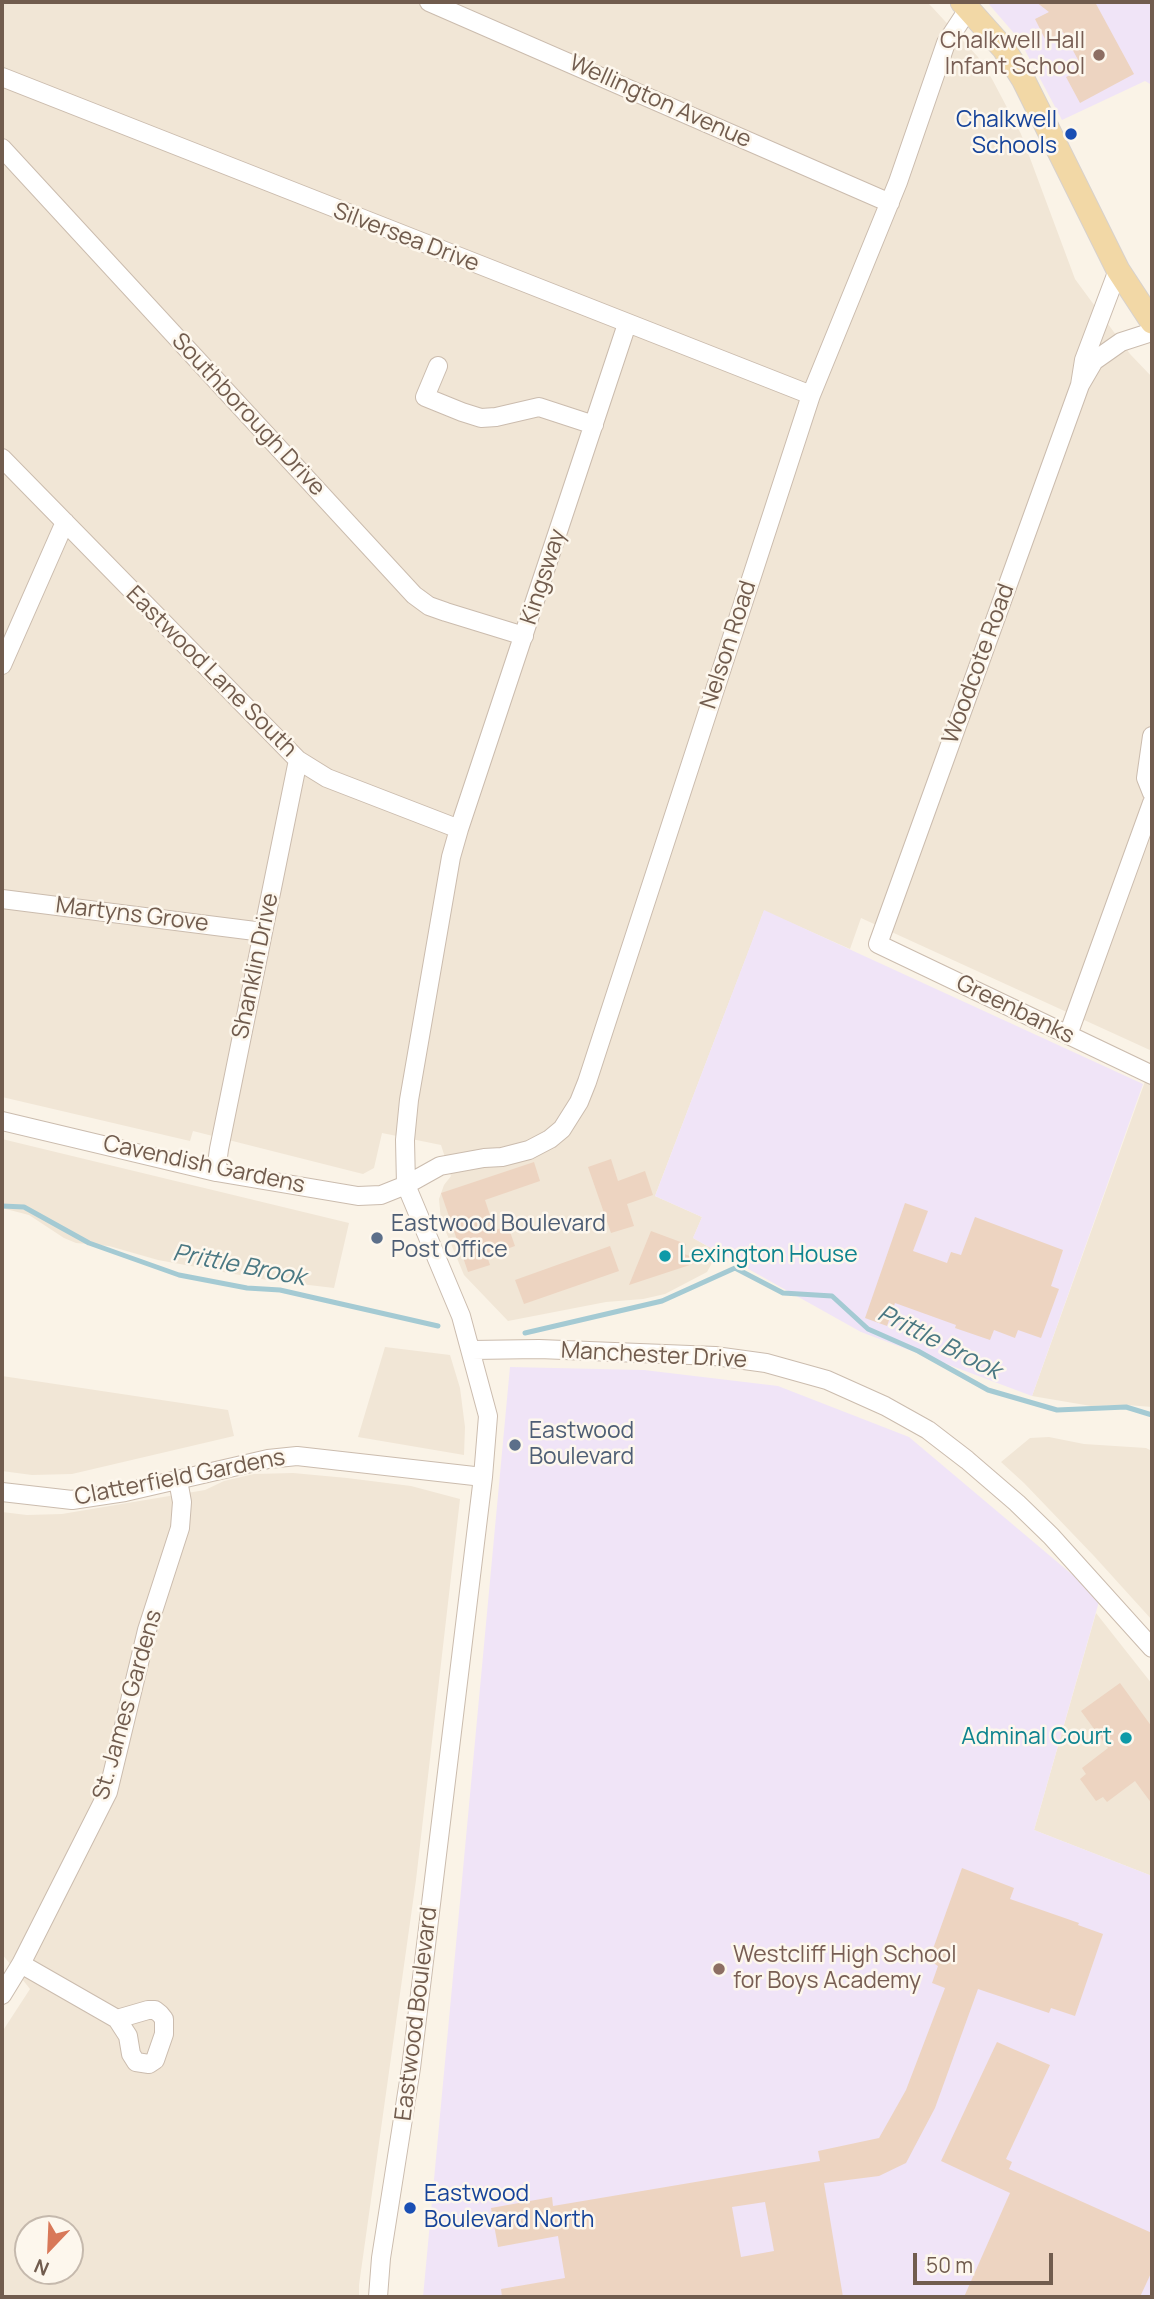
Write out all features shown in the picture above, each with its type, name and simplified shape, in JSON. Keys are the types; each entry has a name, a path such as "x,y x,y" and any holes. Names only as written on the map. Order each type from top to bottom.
{"main road":[{"path":"966,5 1004,49 1024,79 1118,270 1151,320"}],"street":[{"name":"Wellington Avenue","path":"429,2 890,203"},
{"name":"Nelson Road","path":"406,1185 440,1166 502,1157 543,1143 562,1129 579,1102 811,395 890,203 946,43 966,5"},
{"name":"Silversea Drive","path":"2,78 811,395"},
{"name":"Southborough Drive","path":"2,148 414,595 429,606 524,636"},
{"name":"Woodcote Road","path":"1080,385 1084,360 1118,270"},
{"name":"Woodcote Road","path":"878,944 1080,385 1094,361 1151,320"},
{"name":"Kingsway","path":"459,829 626,324"},
{"path":"438,366 425,397 462,412 481,418 539,407 594,425"},
{"name":"Eastwood Lane South","path":"2,458 298,760 327,778 459,829"},
{"path":"2,664 65,522"},
{"path":"1152,737 1146,778 1152,793"},
{"name":"Shanklin Drive","path":"216,1172 298,760"},
{"path":"1068,1035 1152,803"},
{"name":"Eastwood Boulevard","path":"378,2297 381,2258 413,2054 483,1477 488,1416 461,1316 406,1185 405,1140 409,1100 459,829"},
{"name":"Martyns Grove","path":"2,899 263,932"},
{"name":"Greenbanks","path":"878,944 1152,1075"},
{"name":"Cavendish Gardens","path":"2,1121 216,1172 358,1196 381,1195 406,1185"},
{"name":"Manchester Drive","path":"472,1350 539,1349 715,1356 778,1366 827,1380 928,1430 967,1460 1017,1503 1069,1555 1152,1648"},
{"name":"Clatterfield Gardens","path":"2,1492 72,1500 125,1492 268,1458 297,1456 483,1477"},
{"name":"St. James Gardens","path":"2,1995 21,1964 108,1792 147,1630 180,1528 182,1502 178,1480"},
{"path":"21,1964 117,2019"}],"shaded area":[{"path":"2,2 927,2 978,57 992,79 1021,134 1075,279 1130,354 1152,377 1152,1051 861,918 850,949 764,911 655,1196 702,1217 693,1238 718,1252 707,1272 665,1294 606,1302 508,1321 464,1275 441,1220 439,1199 451,1176 441,1145 382,1133 374,1168 363,1174 193,1131 190,1141 2,1097"},
{"path":"987,2 1152,2 1152,85 1145,81 1062,120 1019,39"},
{"path":"764,910 1143,1084 1032,1396 861,1332 693,1238 702,1217 655,1196"},
{"path":"1152,1062 1152,1407 1091,1406 1032,1396"},
{"path":"2,1139 349,1223 334,1288 267,1280 158,1260 109,1246 76,1243 64,1238 29,1215 2,1208"},
{"path":"385,1347 450,1355 460,1388 465,1427 464,1455 358,1437"},
{"name":"Westcliff High School for Boys Academy","path":"510,1367 644,1370 778,1386 909,1437 1100,1598 1034,1830 1152,1876 1152,2297 423,2297"},
{"path":"2,1376 228,1410 234,1436 72,1474 32,1475 2,1471"},
{"path":"1049,1437 1084,1444 1146,1448 1152,1451 1152,1620 1094,1556 1001,1462 1030,1438"},
{"path":"293,1473 411,1486 460,1499 416,1880 359,2297 2,2297 2,2032 30,1989 2,1954 2,1512 27,1515 62,1514 205,1490 224,1481 254,1474"},
{"path":"1096,1613 1152,1684 1152,1876 1034,1830"}],"building":[{"name":"Chalkwell Hall Infant School","path":"1036,2 1095,2 1134,74 1080,103 1066,77 1083,69 1063,32 1046,41 1035,19 1049,12"},
{"path":"611,1159 618,1181 645,1171 653,1195 627,1204 634,1226 611,1233 588,1167"},
{"path":"534,1162 540,1181 485,1200 495,1230 508,1226 515,1246 487,1256 490,1265 468,1272 441,1193"},
{"path":"905,1203 928,1211 913,1251 947,1263 951,1252 961,1255 975,1217 1063,1250 1051,1286 1059,1289 1041,1338 1018,1330 1015,1338 994,1330 990,1340 895,1303 887,1326 865,1318"},
{"name":"Lexington House","path":"651,1231 686,1244 682,1253 702,1261 629,1285"},
{"path":"610,1246 619,1271 524,1304 515,1280"},
{"name":"Adminal Court","path":"1120,1683 1152,1727 1152,1804 1135,1781 1107,1802 1103,1797 1096,1801 1080,1779 1086,1774 1082,1768 1108,1748 1081,1711"},
{"path":"962,1868 1014,1888 1010,1899 1103,1934 1075,2016 1051,2008 1049,2013 978,1989 935,2108 906,2163 879,2176 824,2183 843,2297 502,2297 501,2289 565,2278 558,2236 498,2247 491,2208 552,2197 553,2206 820,2161 818,2151 879,2138 906,2090 945,1988 932,1983 938,1966 929,1960","holes":["765,2202 774,2251 741,2257 732,2207"]},
{"path":"997,2042 1050,2065 1006,2159 1012,2162 1009,2169 1152,2233 1152,2271 1140,2297 964,2297 1010,2193 941,2161"}],"waterway":[{"name":"Prittle Brook","path":"2,1206 24,1207 89,1243 179,1275 247,1288 280,1290 438,1326"},
{"name":"Prittle Brook","path":"525,1333 662,1301 735,1268 783,1293 832,1296 868,1329 918,1351 988,1390 1057,1410 1126,1407 1152,1415"}],"place":[{"name":"Chalkwell Hall Infant School","path":"1099,55"},
{"name":"Chalkwell Schools","path":"1071,134"},
{"name":"Eastwood Boulevard Post Office","path":"377,1238"},
{"name":"Lexington House","path":"665,1256"},
{"name":"Eastwood Boulevard","path":"515,1445"},
{"name":"Adminal Court","path":"1126,1738"},
{"name":"Westcliff High School for Boys Academy","path":"719,1969"},
{"name":"Eastwood Boulevard North","path":"410,2208"}]}
